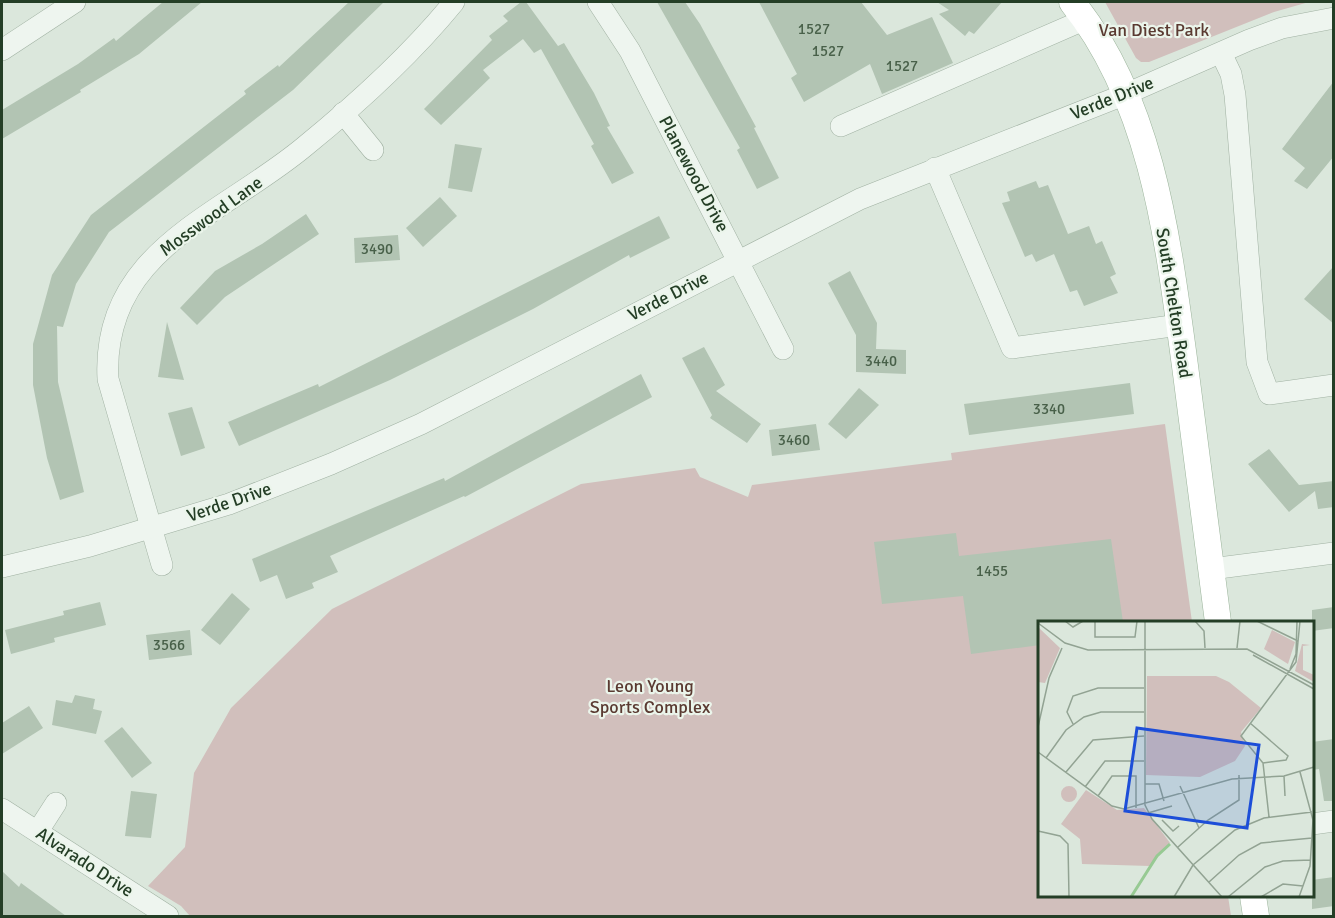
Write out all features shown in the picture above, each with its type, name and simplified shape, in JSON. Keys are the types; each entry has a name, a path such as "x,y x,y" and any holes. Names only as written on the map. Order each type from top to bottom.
{"main road":[{"name":"South Chelton Road","path":"1079,10 1108,55 1126,94 1146,152 1158,200 1179,325 1218,621"},
{"path":"1253,897 1256,916"}],"street":[{"path":"2,50 75,2"},
{"name":"Mosswood Lane","path":"162,565 108,379 107,356 110,331 116,312 137,276 170,242 263,179 343,113 415,46 454,2"},
{"name":"Planewood Drive","path":"598,2 621,35 739,259 783,349"},
{"path":"841,126 1079,10"},
{"name":"Verde Drive","path":"2,567 150,529 229,504 378,444 860,199 1126,94 1282,28 1334,18"},
{"path":"1221,53 1231,74 1235,95 1257,362 1269,394 1334,385"},
{"path":"343,113 373,150"},
{"path":"934,168 1012,348 1179,325"},
{"path":"1211,569 1334,553"},
{"path":"38,831 56,803"},
{"name":"Alvarado Drive","path":"2,809 168,916"},
{"path":"1314,824 1334,821"}],"green space":[{"name":"Van Diest Park","path":"1105,2 1309,2 1274,12 1149,62 1141,62 1136,58"},
{"name":"Leon Young Sports Complex","path":"1165,424 1192,621 1038,621 1038,897 1228,897 1231,916 190,916 181,906 148,886 185,847 194,773 231,708 332,609 581,484 695,468 700,477 748,497 752,485 952,460 951,453"}],"building":[{"path":"163,2 202,2 139,54 2,139 2,110 78,64 114,38 116,41"},
{"path":"349,2 384,2 293,90 109,232 76,284 63,327 57,326 58,382 84,492 60,500 47,458 33,385 33,344 52,275 91,215 246,94 244,91 278,65 279,67"},
{"path":"521,2 526,2 558,46 564,43 594,93 610,126 607,127 634,173 612,184 591,146 594,144 541,49 534,53 523,39 483,70 490,78 441,125 424,109 492,40 489,36 508,21 503,16"},
{"path":"657,2 685,2 700,24 756,127 754,128 779,178 757,189 737,150 740,148"},
{"path":"759,2 861,2 887,35 932,17 953,63 882,94 870,64 804,102 791,78 797,74"},
{"path":"937,2 1002,2 974,34 969,31 965,36 939,14 949,10"},
{"path":"1334,81 1334,156 1307,189 1294,181 1305,168 1282,149"},
{"path":"455,144 482,148 472,192 448,188"},
{"path":"1036,181 1039,188 1048,185 1068,234 1089,226 1096,244 1102,241 1116,274 1110,277 1118,293 1084,306 1077,290 1070,292 1054,254 1036,262 1032,254 1025,257 1002,203 1010,201 1007,192"},
{"path":"440,197 457,216 423,247 406,228"},
{"path":"306,214 319,234 225,297 197,325 180,308 215,271 262,244"},
{"path":"659,216 670,238 630,258 629,255 533,309 390,380 239,446 228,422 318,384 319,387"},
{"path":"398,235 400,260 355,263 354,238"},
{"path":"1334,266 1334,324 1304,299"},
{"path":"850,271 877,323 876,349 906,350 906,374 856,372 856,335 828,283"},
{"path":"167,322 184,380 158,377"},
{"path":"704,347 725,385 716,391 761,424 747,443 710,418 712,415 682,358"},
{"path":"641,374 652,397 465,497 330,556 338,572 312,583 314,588 286,599 277,575 260,582 252,559 444,478 445,481"},
{"path":"1130,383 1134,414 969,435 964,404"},
{"path":"859,388 879,405 846,439 828,424"},
{"path":"192,407 205,448 181,456 168,413"},
{"path":"816,424 820,450 772,456 769,430"},
{"path":"1269,449 1299,485 1334,481 1334,507 1318,509 1315,491 1289,512 1248,464"},
{"path":"956,533 959,556 1111,539 1123,621 1038,621 1038,645 971,654 963,596 882,604 874,542"},
{"path":"232,593 250,609 220,645 201,630"},
{"path":"100,602 106,625 54,638 55,642 11,654 5,630 64,615 63,611"},
{"path":"1334,607 1334,628 1314,631 1312,610"},
{"path":"190,630 192,655 149,660 146,635"},
{"path":"75,695 95,699 93,709 102,711 96,734 52,725 56,700 72,703"},
{"path":"29,706 43,728 2,754 2,723"},
{"path":"122,727 152,763 132,778 104,741"},
{"path":"1334,739 1334,801 1324,801 1319,769 1314,770 1314,742"},
{"path":"131,791 157,794 151,838 125,836"},
{"path":"2,871 19,887 21,883 66,916 2,916"},
{"path":"1334,877 1334,906 1312,909 1314,880"}]}
